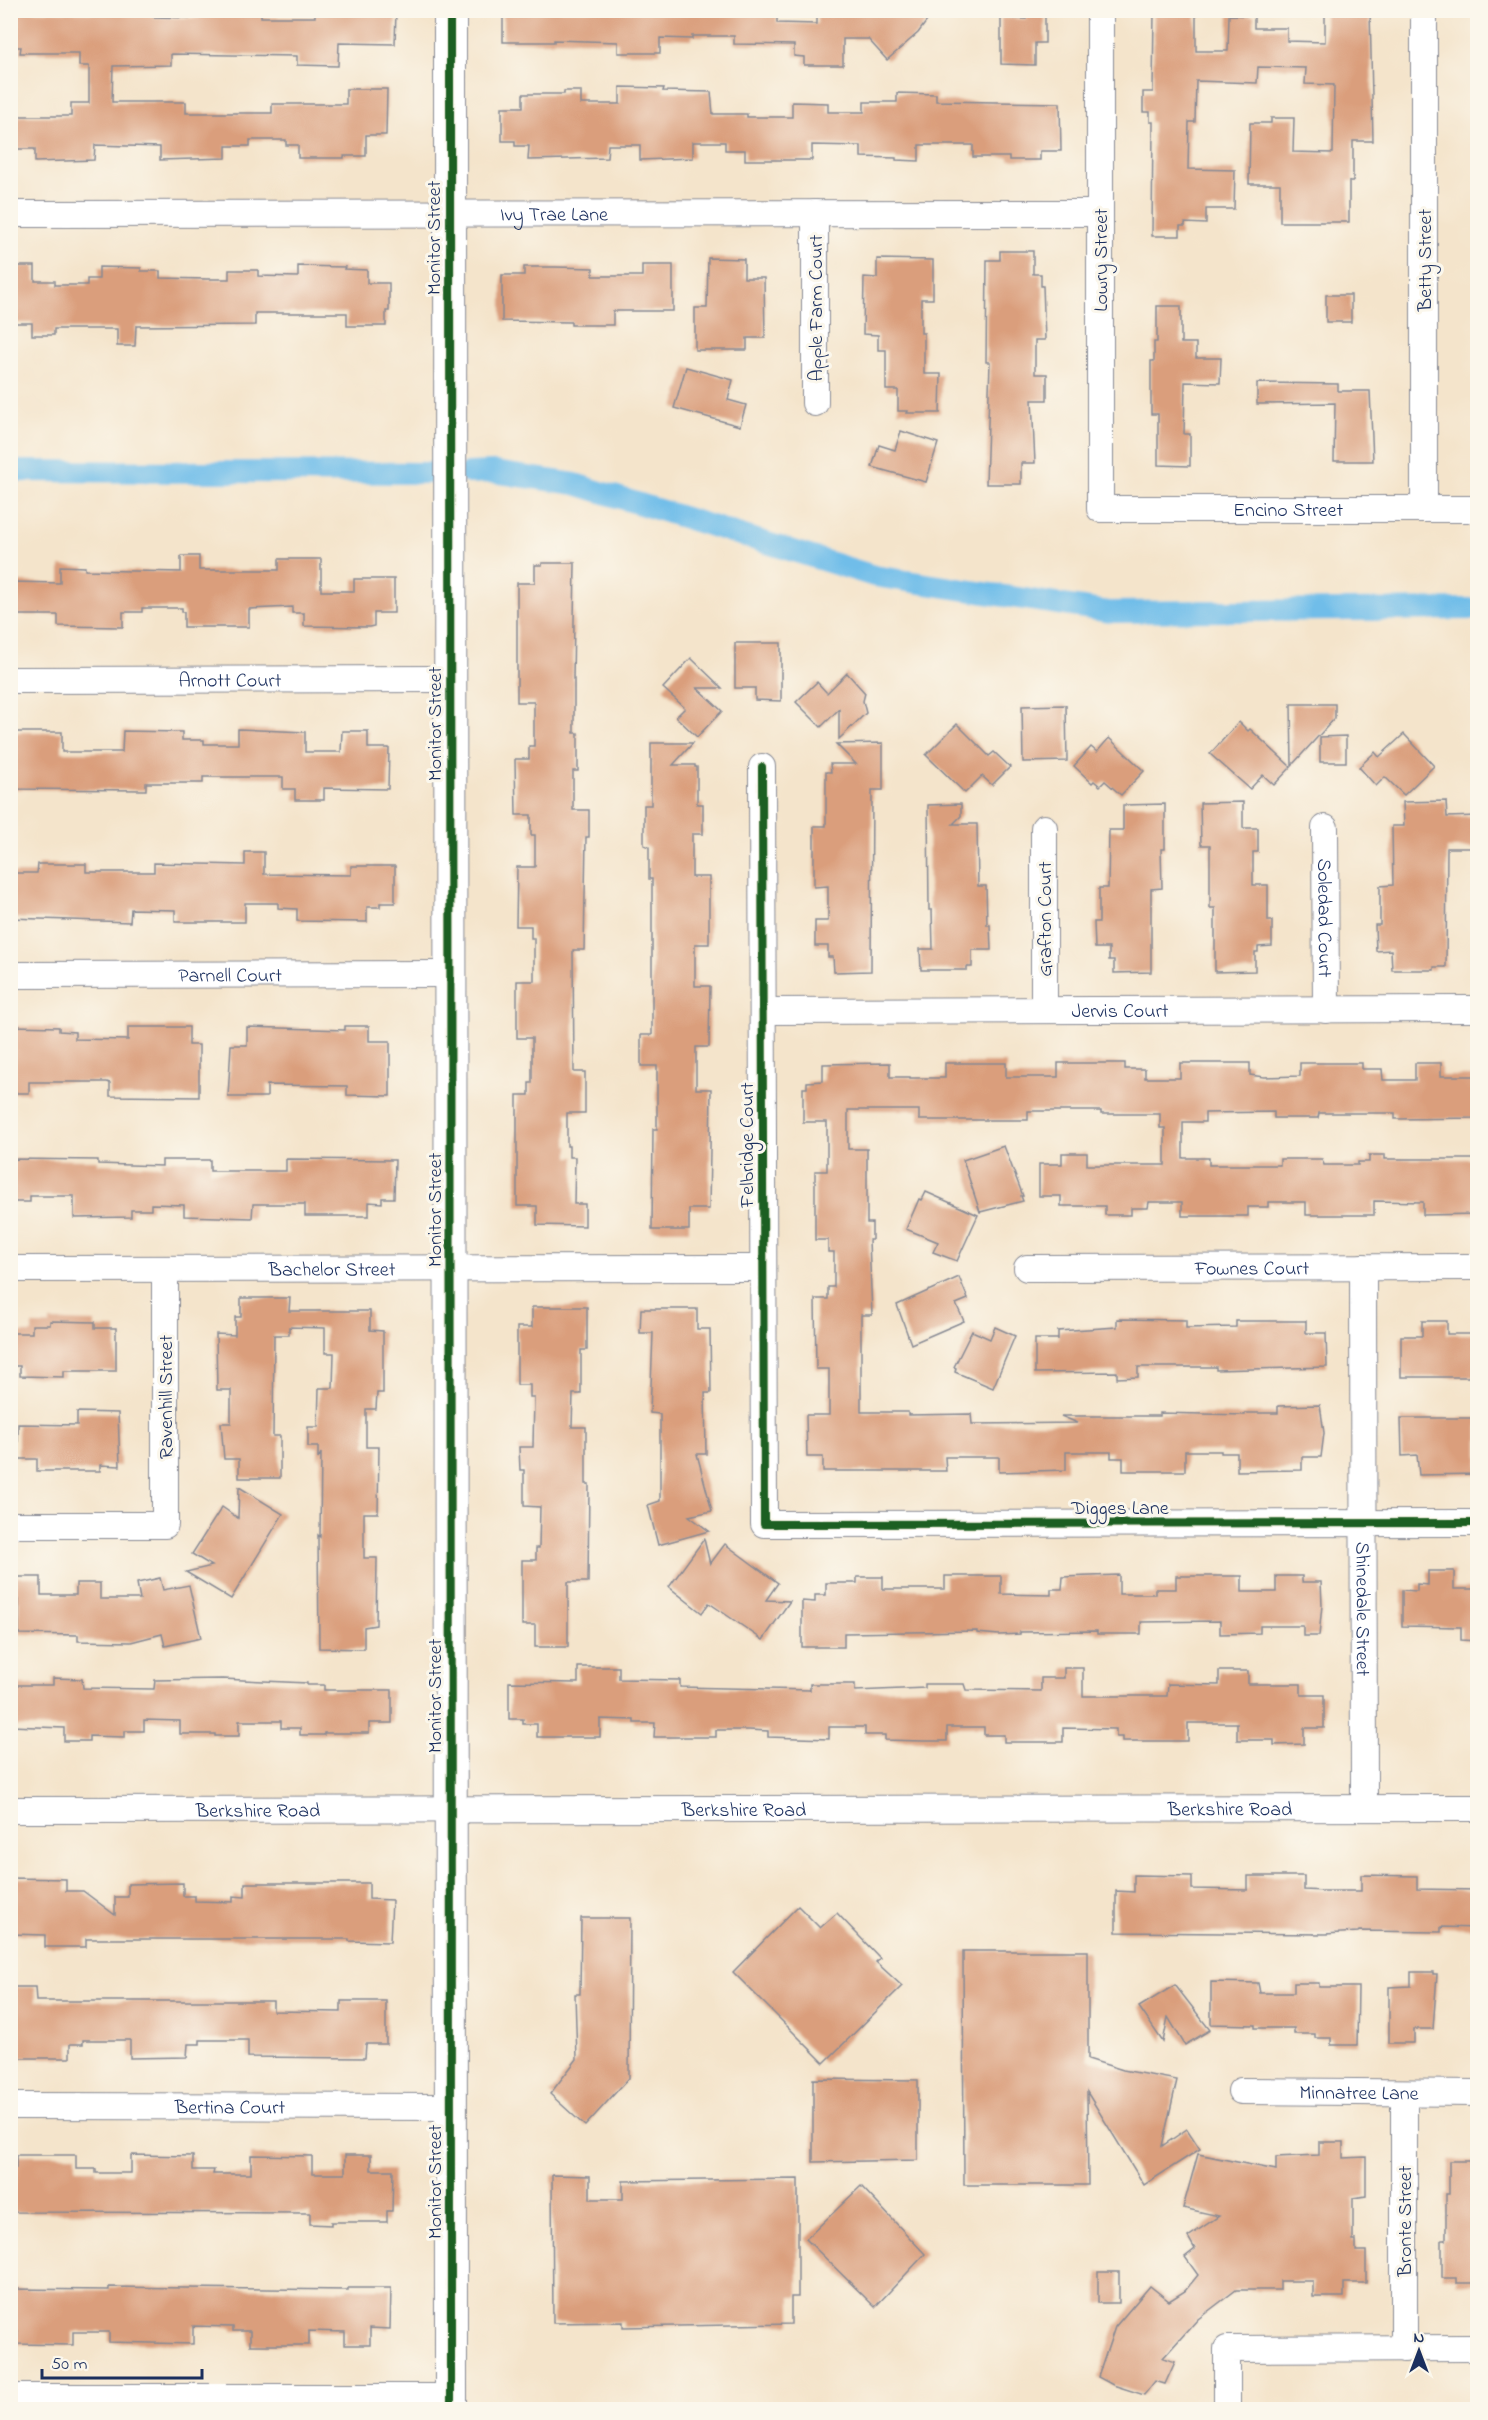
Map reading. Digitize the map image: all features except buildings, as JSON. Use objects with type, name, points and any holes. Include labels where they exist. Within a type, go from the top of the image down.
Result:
[{"type":"street","name":"Monitor Street","points":[[450,10],[451,2403]]},
{"type":"street","name":"Lowry Street","points":[[1100,10],[1100,509]]},
{"type":"street","name":"Betty Street","points":[[1424,10],[1424,509]]},
{"type":"street","name":"Apple Farm Court","points":[[815,213],[816,403]]},
{"type":"street","name":"Ivy Trae Lane","points":[[10,214],[1100,213]]},
{"type":"street","name":"Encino Street","points":[[1100,509],[1478,509]]},
{"type":"street","name":"Arnott Court","points":[[10,680],[450,679]]},
{"type":"street","name":"Felbridge Court","points":[[762,767],[764,1524]]},
{"type":"street","name":"Grafton Court","points":[[1044,828],[1044,1010]]},
{"type":"street","name":"Soledad Court","points":[[1325,828],[1326,1010]]},
{"type":"street","name":"Parnell Court","points":[[10,975],[450,974]]},
{"type":"street","name":"Jervis Court","points":[[763,1011],[1478,1010]]},
{"type":"street","name":"Shinedale Street","points":[[1364,1267],[1364,1808]]},
{"type":"street","name":"Fownes Court","points":[[1027,1268],[1478,1267]]},
{"type":"street","name":"Bachelor Street","points":[[10,1269],[763,1268]]},
{"type":"street","name":"Ravenhill Street","points":[[10,1525],[165,1525],[165,1269]]},
{"type":"street","name":"Digges Lane","points":[[764,1524],[1478,1523]]},
{"type":"street","name":"Berkshire Road","points":[[10,1810],[1478,1808]]},
{"type":"street","name":"Minnatree Lane","points":[[1241,2091],[1478,2093]]},
{"type":"street","name":"Bronte Street","points":[[1404,2093],[1404,2349]]},
{"type":"street","name":"Bertina Court","points":[[10,2106],[451,2107]]},
{"type":"street","points":[[1227,2409],[1227,2349],[1478,2348]]},
{"type":"street","points":[[10,2397],[451,2403]]},
{"type":"waterway","points":[[10,471],[431,473]]},
{"type":"waterway","points":[[469,473],[493,472],[575,484],[874,576],[1110,612],[1478,609]]},
{"type":"cycle path","points":[[450,10],[451,2410]]},
{"type":"cycle path","points":[[762,767],[764,1524],[1478,1523]]}]
